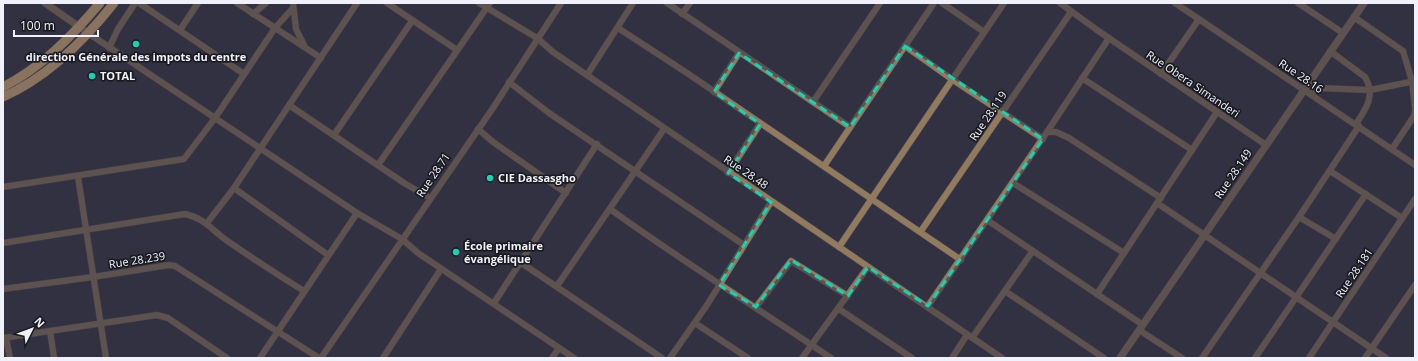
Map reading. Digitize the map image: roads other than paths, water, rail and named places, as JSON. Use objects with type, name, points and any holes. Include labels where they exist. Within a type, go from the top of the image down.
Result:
[{"type":"main road","points":[[3,87],[21,78],[40,63],[80,27],[100,3]]},
{"type":"main road","points":[[3,98],[46,72],[70,52],[114,3]]},
{"type":"street","points":[[45,3],[109,48],[357,213],[402,239],[418,253],[441,269],[494,303],[574,358]]},
{"type":"street","points":[[109,48],[118,29],[134,3]]},
{"type":"street","points":[[139,3],[244,74]]},
{"type":"street","points":[[180,30],[198,3]]},
{"type":"street","points":[[237,3],[321,58]]},
{"type":"street","points":[[253,14],[266,3]]},
{"type":"street","points":[[207,223],[234,188],[357,3]]},
{"type":"street","points":[[387,3],[457,50]]},
{"type":"street","name":"Rue 28.48","points":[[479,3],[488,5],[537,38],[553,52],[664,129],[839,248],[928,306],[1002,358]]},
{"type":"street","name":"Rue 28.71","points":[[320,358],[478,128],[561,3]]},
{"type":"street","points":[[587,75],[633,3]]},
{"type":"street","points":[[667,3],[850,127]]},
{"type":"street","points":[[682,14],[690,3]]},
{"type":"street","points":[[813,102],[880,3]]},
{"type":"street","points":[[824,166],[934,3]]},
{"type":"street","points":[[942,3],[984,32]]},
{"type":"street","points":[[839,248],[1004,3]]},
{"type":"street","points":[[928,306],[1043,139],[1109,38],[1060,3]]},
{"type":"street","name":"Rue 28.16","points":[[1176,3],[1415,165]]},
{"type":"street","points":[[1298,3],[1343,33]]},
{"type":"street","name":"Rue 28.149","points":[[1120,358],[1266,145],[1307,92],[1330,51],[1364,3]]},
{"type":"street","points":[[378,165],[488,5]]},
{"type":"street","points":[[293,6],[296,29],[305,47]]},
{"type":"street","points":[[3,187],[180,161],[189,155],[276,28],[293,6]]},
{"type":"street","name":"Rue 28.119","points":[[921,231],[1072,12]]},
{"type":"street","points":[[1354,17],[1403,51],[1413,81],[1415,110],[1392,149]]},
{"type":"street","points":[[1161,74],[1198,19]]},
{"type":"street","points":[[334,135],[412,21]]},
{"type":"street","points":[[618,28],[921,231],[961,260]]},
{"type":"street","name":"Rue Obera Simanderi","points":[[1109,38],[1266,145]]},
{"type":"street","points":[[905,46],[953,80],[1043,139]]},
{"type":"street","points":[[1202,358],[1330,172],[1368,106],[1370,90],[1365,77],[1330,51]]},
{"type":"street","points":[[714,92],[739,53]]},
{"type":"street","points":[[1082,78],[1192,150]]},
{"type":"street","points":[[1307,92],[1323,87],[1370,90],[1413,81]]},
{"type":"street","points":[[509,82],[549,113],[597,144],[744,245]]},
{"type":"street","points":[[289,105],[430,198]]},
{"type":"street","points":[[1097,294],[1217,112]]},
{"type":"street","points":[[728,173],[760,124]]},
{"type":"street","points":[[478,128],[493,142],[566,193]]},
{"type":"street","points":[[557,286],[664,129]]},
{"type":"street","points":[[1047,132],[1056,132],[1069,138],[1161,198]]},
{"type":"street","points":[[494,303],[597,144]]},
{"type":"street","points":[[1330,172],[1402,218]]},
{"type":"street","points":[[78,177],[85,231],[94,278],[106,358]]},
{"type":"street","points":[[1013,183],[1124,253]]},
{"type":"street","points":[[234,188],[328,255]]},
{"type":"street","points":[[1255,358],[1294,298],[1366,194]]},
{"type":"street","name":"Rue 28.181","points":[[1309,358],[1415,199]]},
{"type":"street","points":[[670,358],[695,323],[771,202]]},
{"type":"street","points":[[1157,203],[1294,298],[1386,358]]},
{"type":"street","points":[[610,209],[719,285],[756,307],[831,358]]},
{"type":"street","points":[[260,358],[357,213]]},
{"type":"street","points":[[3,243],[186,214],[195,216],[207,223],[224,239],[304,291]]},
{"type":"street","points":[[1299,217],[1336,238]]},
{"type":"street","points":[[988,220],[1032,252],[1097,294],[1182,358]]},
{"type":"street","points":[[952,358],[1005,291],[1032,252]]},
{"type":"street","points":[[756,307],[791,261],[848,296]]},
{"type":"street","points":[[520,262],[662,358]]},
{"type":"street","name":"Rue 28.239","points":[[3,289],[94,278],[169,265],[175,266],[320,358]]},
{"type":"street","points":[[802,358],[839,310],[868,267]]},
{"type":"street","points":[[383,358],[441,269]]},
{"type":"street","points":[[1365,358],[1415,285]]},
{"type":"street","points":[[1005,291],[1104,358]]},
{"type":"street","points":[[839,310],[912,358]]},
{"type":"street","points":[[10,358],[5,338],[157,315],[168,318],[228,358]]},
{"type":"street","points":[[695,323],[748,358]]},
{"type":"street","points":[[50,330],[54,358]]},
{"type":"street","points":[[552,358],[559,348]]},
{"type":"place","name":"direction Générale des impots du centre","points":[[136,44]]},
{"type":"place","name":"TOTAL","points":[[92,76]]},
{"type":"place","name":"CIE Dassasgho","points":[[490,178]]},
{"type":"place","name":"École primaire évangélique","points":[[456,252]]}]
